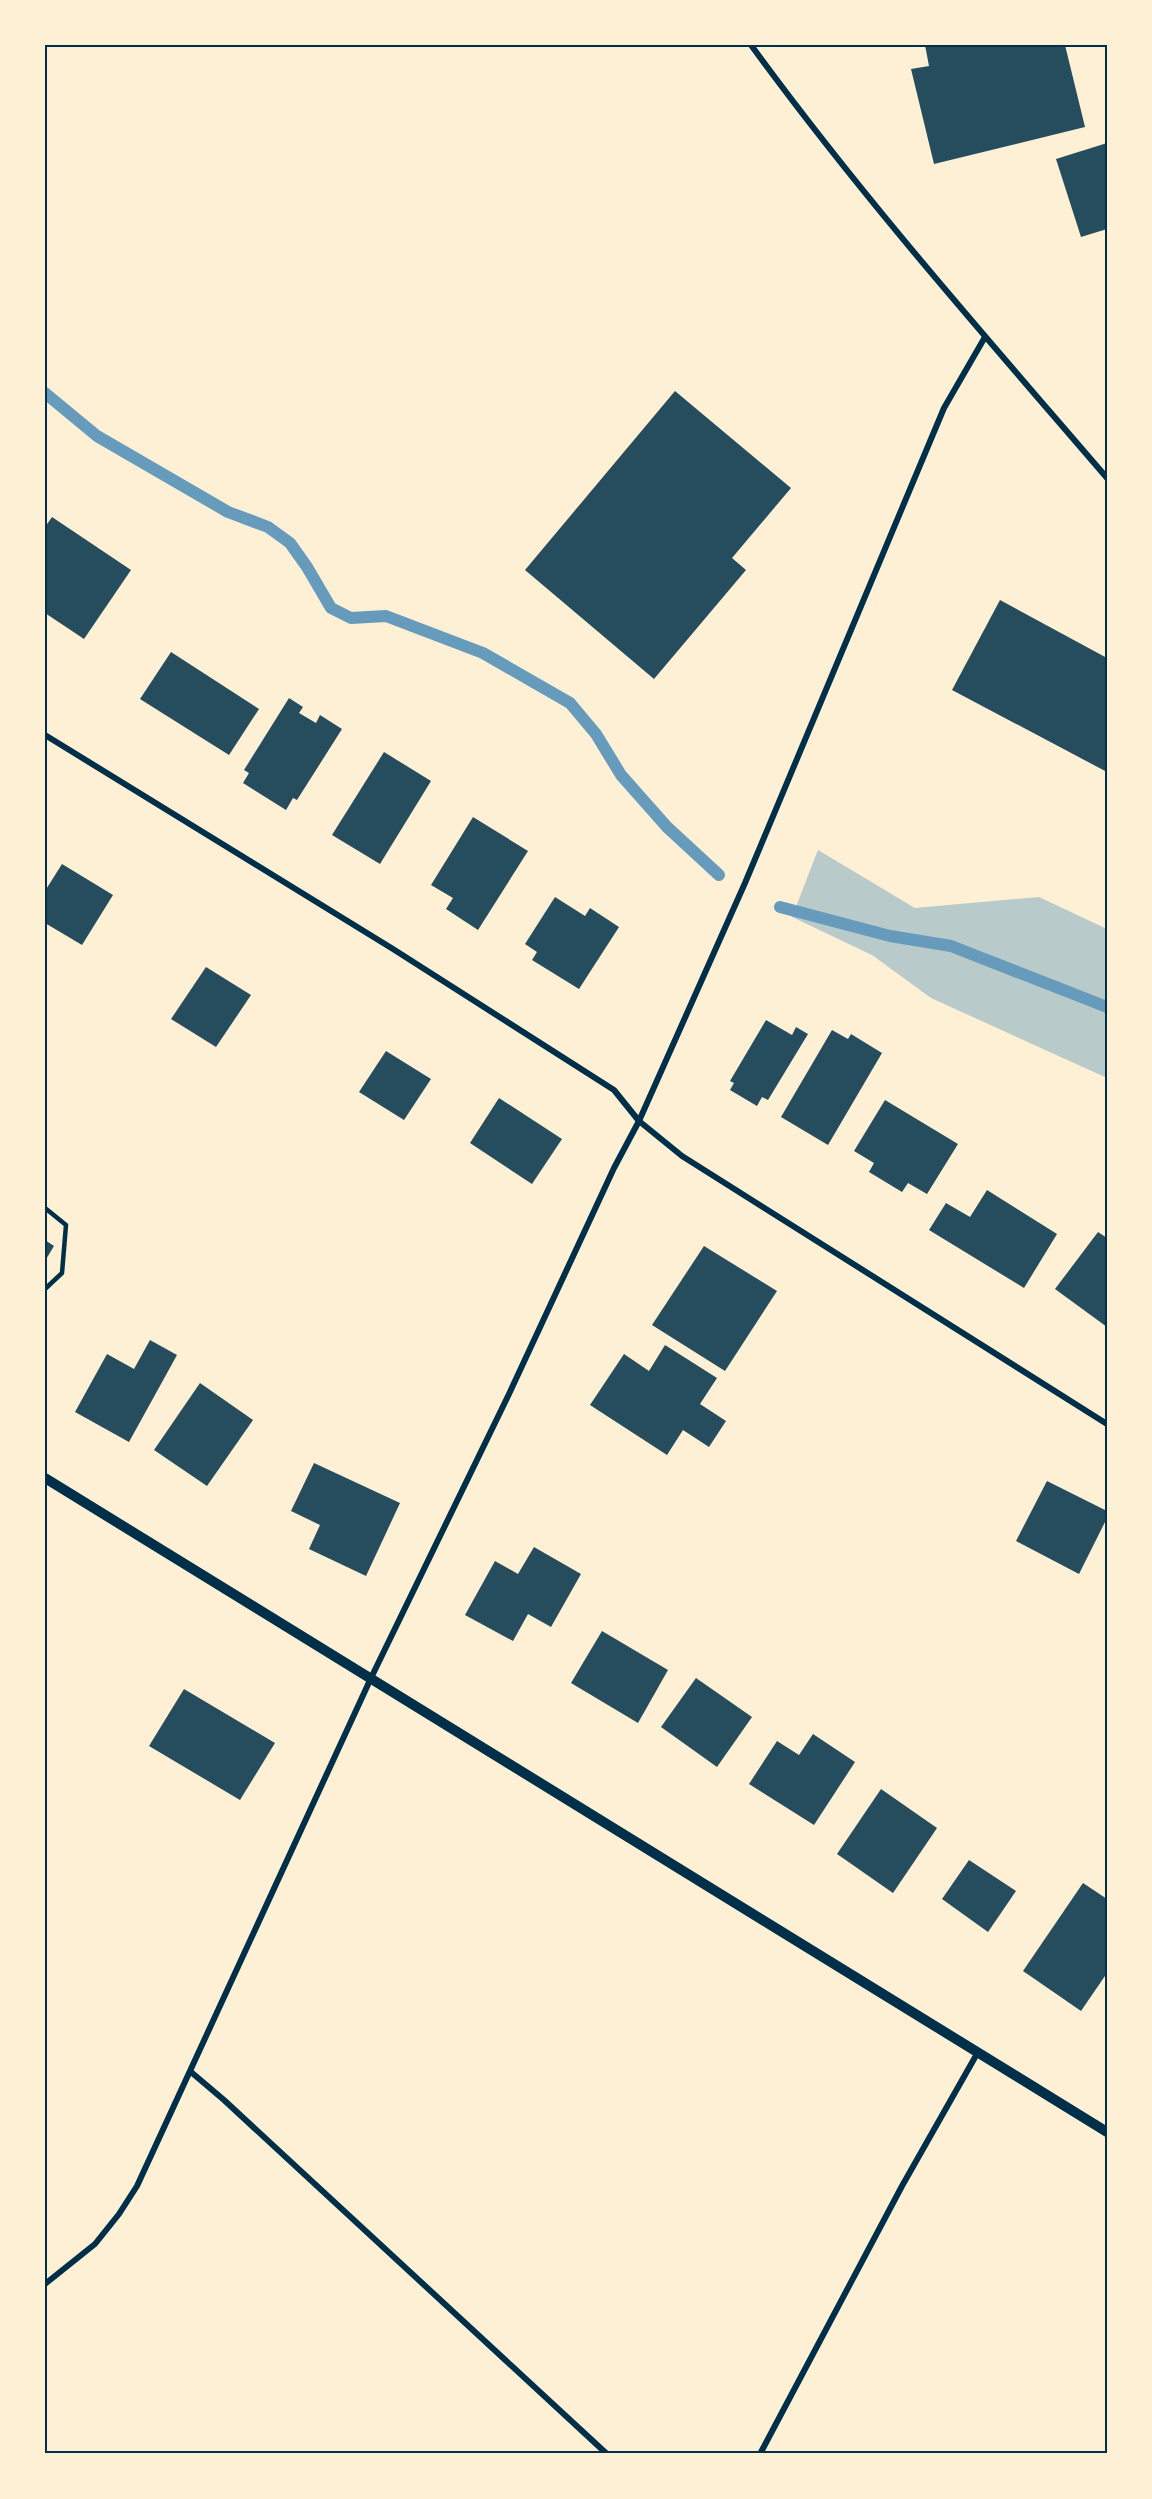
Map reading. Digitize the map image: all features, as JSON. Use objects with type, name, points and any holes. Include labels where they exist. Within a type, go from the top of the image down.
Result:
[{"type":"street","points":[[751,45],[796,107],[886,220],[1107,478]]},
{"type":"street","points":[[45,2284],[95,2244],[119,2214],[137,2186],[371,1678],[504,1404],[614,1168],[639,1121],[746,883],[944,408],[985,337]]},
{"type":"street","points":[[45,735],[614,1090],[639,1121],[682,1156],[1107,1424]]},
{"type":"street","points":[[45,1478],[1107,2132]]},
{"type":"street","points":[[760,2454],[902,2186],[978,2052]]},
{"type":"street","points":[[191,2072],[607,2454]]},
{"type":"lane","points":[[45,1208],[66,1225],[62,1273],[45,1289]]},
{"type":"shaded area","points":[[818,850],[915,908],[1039,897],[1107,929],[1107,1078],[931,998],[872,955],[792,917]]},
{"type":"building","points":[[925,45],[1065,45],[1085,127],[934,164],[911,69],[929,66]]},
{"type":"building","points":[[1107,143],[1107,229],[1081,237],[1056,159]]},
{"type":"building","points":[[675,391],[791,488],[732,558],[746,570],[654,679],[525,570]]},
{"type":"building","points":[[52,517],[131,570],[84,639],[45,613],[45,527]]},
{"type":"building","points":[[1000,600],[1107,658],[1107,772],[952,690]]},
{"type":"building","points":[[171,652],[259,709],[229,755],[140,699]]},
{"type":"building","points":[[289,698],[303,707],[299,713],[316,723],[320,715],[342,729],[297,800],[293,798],[286,810],[243,783],[249,773],[244,770]]},
{"type":"building","points":[[384,752],[431,781],[380,864],[332,835]]},
{"type":"building","points":[[473,817],[528,851],[478,930],[446,909],[453,898],[431,885]]},
{"type":"building","points":[[62,864],[113,895],[82,945],[45,923],[45,891]]},
{"type":"building","points":[[555,897],[585,916],[590,908],[619,927],[579,989],[532,960],[537,952],[525,944]]},
{"type":"building","points":[[206,967],[251,995],[216,1047],[171,1019]]},
{"type":"building","points":[[766,1020],[792,1035],[796,1027],[808,1034],[768,1100],[762,1097],[757,1106],[730,1090],[734,1083],[730,1081]]},
{"type":"building","points":[[832,1030],[848,1039],[851,1034],[882,1053],[828,1145],[781,1117]]},
{"type":"building","points":[[386,1051],[431,1079],[404,1120],[359,1092]]},
{"type":"building","points":[[499,1098],[562,1139],[532,1184],[470,1143]]},
{"type":"building","points":[[885,1100],[958,1144],[927,1194],[908,1183],[902,1192],[869,1172],[874,1163],[854,1151]]},
{"type":"building","points":[[987,1190],[1057,1234],[1024,1288],[929,1230],[946,1203],[970,1217]]},
{"type":"building","points":[[1098,1232],[1107,1238],[1107,1327],[1055,1289]]},
{"type":"building","points":[[45,1240],[54,1246],[45,1261]]},
{"type":"building","points":[[704,1246],[777,1291],[725,1371],[652,1325]]},
{"type":"building","points":[[150,1340],[177,1355],[129,1442],[75,1412],[107,1354],[134,1369]]},
{"type":"building","points":[[665,1345],[717,1378],[700,1404],[726,1421],[709,1447],[683,1430],[667,1455],[590,1405],[624,1354],[649,1371]]},
{"type":"building","points":[[200,1383],[253,1420],[207,1486],[154,1450]]},
{"type":"building","points":[[314,1463],[400,1503],[366,1576],[309,1549],[320,1525],[291,1511]]},
{"type":"building","points":[[1047,1481],[1107,1511],[1107,1518],[1079,1574],[1016,1541]]},
{"type":"building","points":[[534,1547],[581,1574],[551,1627],[528,1614],[513,1641],[465,1615],[495,1561],[518,1574]]},
{"type":"building","points":[[602,1631],[668,1670],[638,1723],[571,1683]]},
{"type":"building","points":[[696,1678],[752,1717],[717,1767],[661,1727]]},
{"type":"building","points":[[184,1689],[275,1743],[240,1800],[149,1746]]},
{"type":"building","points":[[813,1734],[855,1762],[814,1825],[749,1784],[777,1741],[799,1755]]},
{"type":"building","points":[[881,1789],[937,1828],[893,1893],[837,1854]]},
{"type":"building","points":[[969,1860],[1016,1891],[988,1932],[942,1899]]},
{"type":"building","points":[[1083,1883],[1107,1899],[1107,1973],[1081,2011],[1023,1971]]},
{"type":"waterway","points":[[45,393],[97,436],[228,512],[268,527],[290,543],[331,608],[351,618],[386,616],[483,653],[570,703],[596,734],[621,775],[667,827],[719,875]]},
{"type":"waterway","points":[[780,907],[890,936],[951,946],[1107,1007]]}]
